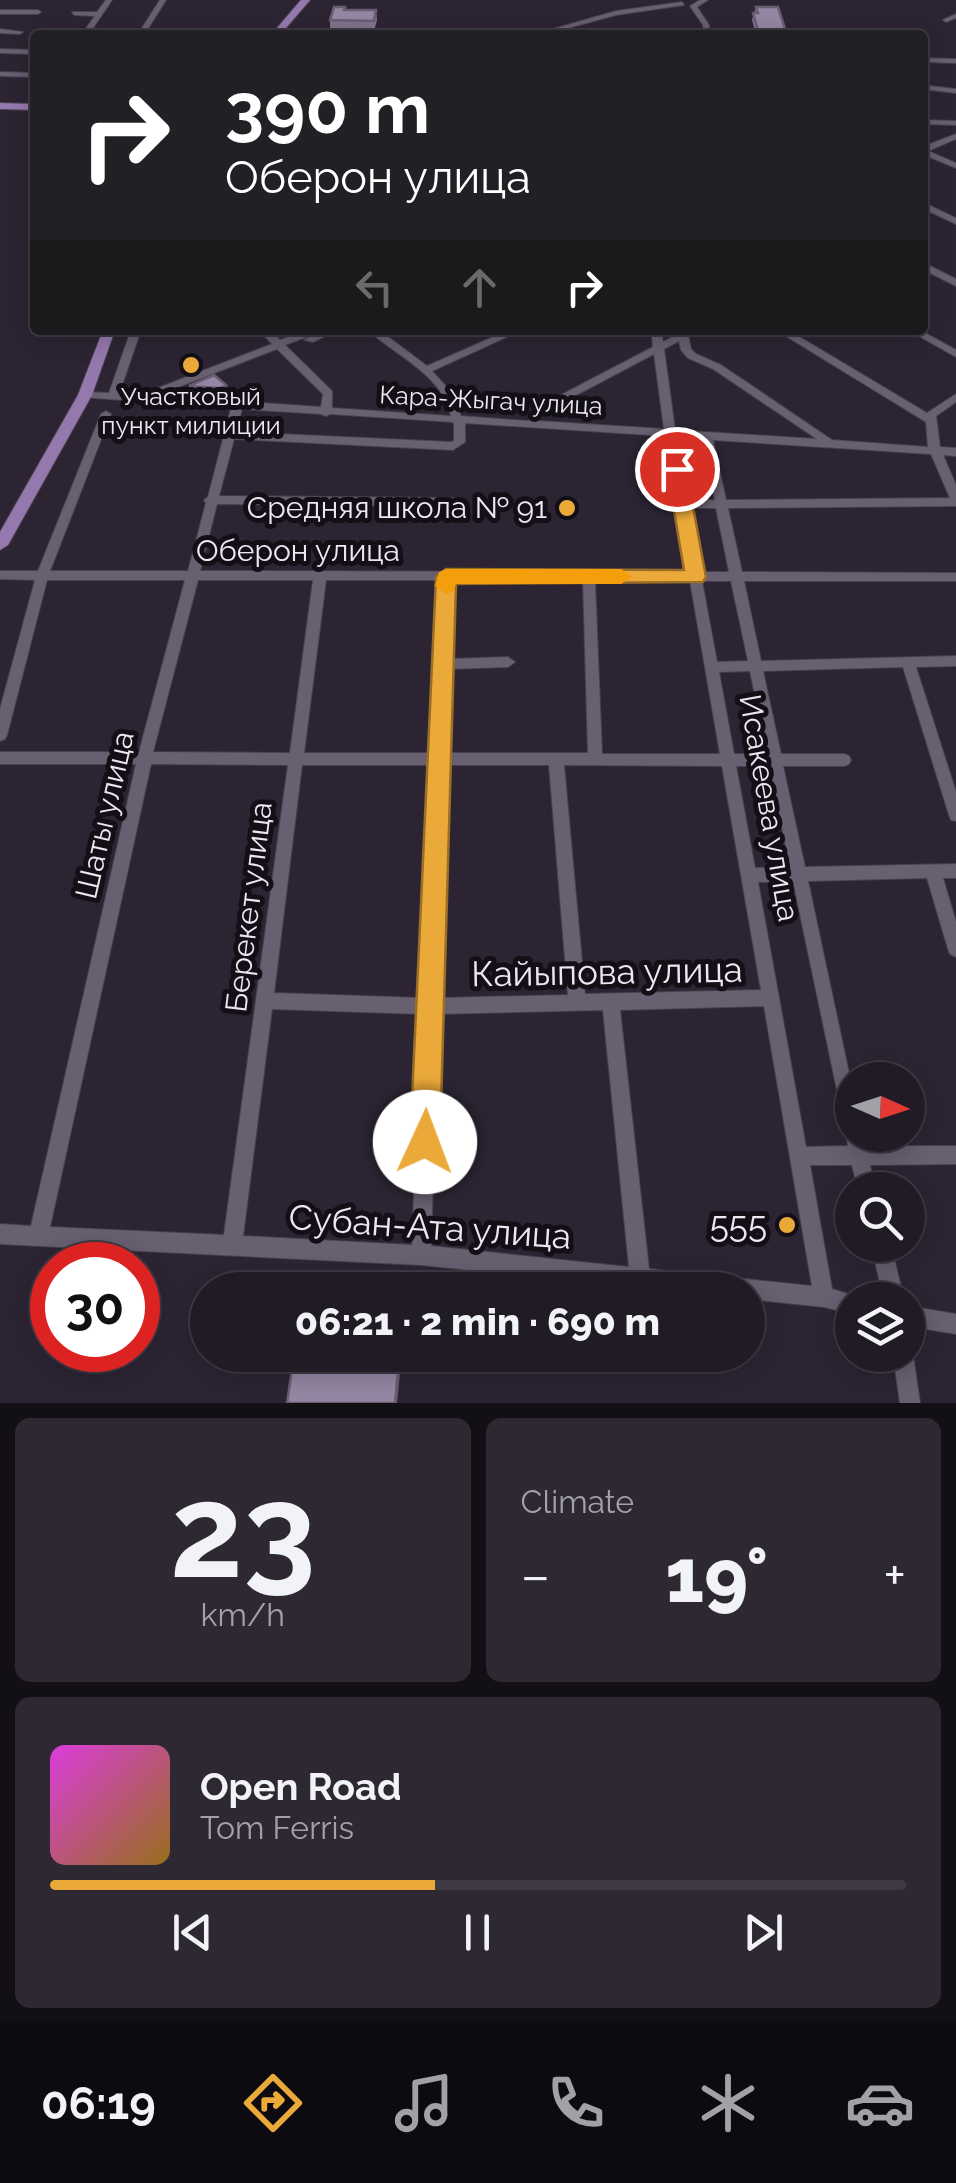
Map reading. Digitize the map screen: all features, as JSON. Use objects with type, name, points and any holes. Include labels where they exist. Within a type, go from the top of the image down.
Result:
[{"type":"main road","points":[[280,30],[306,0]]},
{"type":"main road","points":[[0,106],[30,107]]},
{"type":"main road","points":[[0,545],[85,395],[108,335]]},
{"type":"street","points":[[0,22],[4,12],[20,0]]},
{"type":"street","points":[[88,30],[108,0]]},
{"type":"street","points":[[144,30],[162,0]]},
{"type":"street","points":[[614,0],[616,14]]},
{"type":"street","points":[[706,0],[694,6],[706,30]]},
{"type":"street","points":[[554,30],[616,14],[682,4]]},
{"type":"street","points":[[4,12],[38,12]]},
{"type":"street","points":[[74,14],[99,14]]},
{"type":"street","points":[[946,20],[956,16]]},
{"type":"street","points":[[0,31],[20,32]]},
{"type":"street","points":[[0,52],[30,52]]},
{"type":"street","points":[[928,60],[956,61]]},
{"type":"street","points":[[0,74],[30,75]]},
{"type":"street","points":[[928,88],[956,91]]},
{"type":"street","points":[[928,122],[956,123]]},
{"type":"street","points":[[928,148],[956,136]]},
{"type":"street","points":[[928,153],[956,166]]},
{"type":"street","points":[[928,207],[956,221]]},
{"type":"street","points":[[928,269],[956,283]]},
{"type":"street","points":[[108,335],[135,335],[112,396]]},
{"type":"street","points":[[270,335],[328,393],[326,413]]},
{"type":"street","points":[[168,398],[306,335]]},
{"type":"street","points":[[139,398],[319,335]]},
{"type":"street","points":[[229,436],[453,446],[460,442],[457,408],[448,394],[379,335]]},
{"type":"street","points":[[424,370],[505,335]]},
{"type":"street","name":"Исакеева улица","points":[[657,335],[670,434],[824,1297]]},
{"type":"street","points":[[530,426],[542,409],[679,335]]},
{"type":"street","points":[[682,335],[692,356],[727,373],[830,444]]},
{"type":"street","points":[[683,504],[956,500],[936,450],[929,418],[789,335]]},
{"type":"street","points":[[923,335],[956,354]]},
{"type":"street","name":"Кара-Жыгач улица","points":[[85,395],[168,398],[237,408],[956,452]]},
{"type":"street","points":[[929,418],[956,397]]},
{"type":"street","name":"Шаты улица","points":[[38,1237],[146,758],[190,576],[237,408]]},
{"type":"street","points":[[0,734],[42,575],[106,414]]},
{"type":"street","name":"Исакеева улица","points":[[707,436],[838,1062]]},
{"type":"street","points":[[210,500],[455,502]]},
{"type":"street","name":"Оберон улица","points":[[0,574],[956,577]]},
{"type":"street","name":"Берекет улица","points":[[232,1245],[320,576]]},
{"type":"street","points":[[421,1255],[446,577]]},
{"type":"street","points":[[589,577],[595,759]]},
{"type":"street","points":[[713,667],[956,661]]},
{"type":"street","points":[[443,664],[508,662]]},
{"type":"street","points":[[908,662],[956,815]]},
{"type":"street","points":[[0,758],[844,760]]},
{"type":"street","points":[[556,759],[577,1002]]},
{"type":"street","points":[[750,875],[956,871]]},
{"type":"street","points":[[933,872],[956,949]]},
{"type":"street","name":"Кайыпова улица","points":[[264,1001],[430,1006],[772,998]]},
{"type":"street","points":[[612,1002],[639,1272]]},
{"type":"street","points":[[857,1152],[862,1172]]},
{"type":"street","points":[[798,1156],[956,1155]]},
{"type":"street","name":"Субан-Ата улица","points":[[0,1234],[421,1255],[590,1272]]},
{"type":"street","name":"Субан-Ата улица","points":[[765,1291],[835,1300]]},
{"type":"street","points":[[925,1319],[956,1324]]},
{"type":"street","points":[[905,1372],[910,1403]]},
{"type":"building","points":[[334,7],[376,10],[374,21],[330,20]]},
{"type":"building","points":[[756,7],[778,7],[785,30],[758,30],[753,13],[758,13]]},
{"type":"building","points":[[214,375],[226,385],[189,386]]},
{"type":"building","points":[[292,1372],[398,1372],[395,1403],[287,1403]]},
{"type":"slow traffic","points":[[446,586],[446,577],[621,577]]},
{"type":"place","name":"Участковый пункт милиции","points":[[191,365]]},
{"type":"place","name":"Средняя школа № 91","points":[[567,508]]},
{"type":"place","name":"555","points":[[787,1225]]},
{"type":"route","points":[[425,1142],[446,577],[695,577],[677,469]]}]
